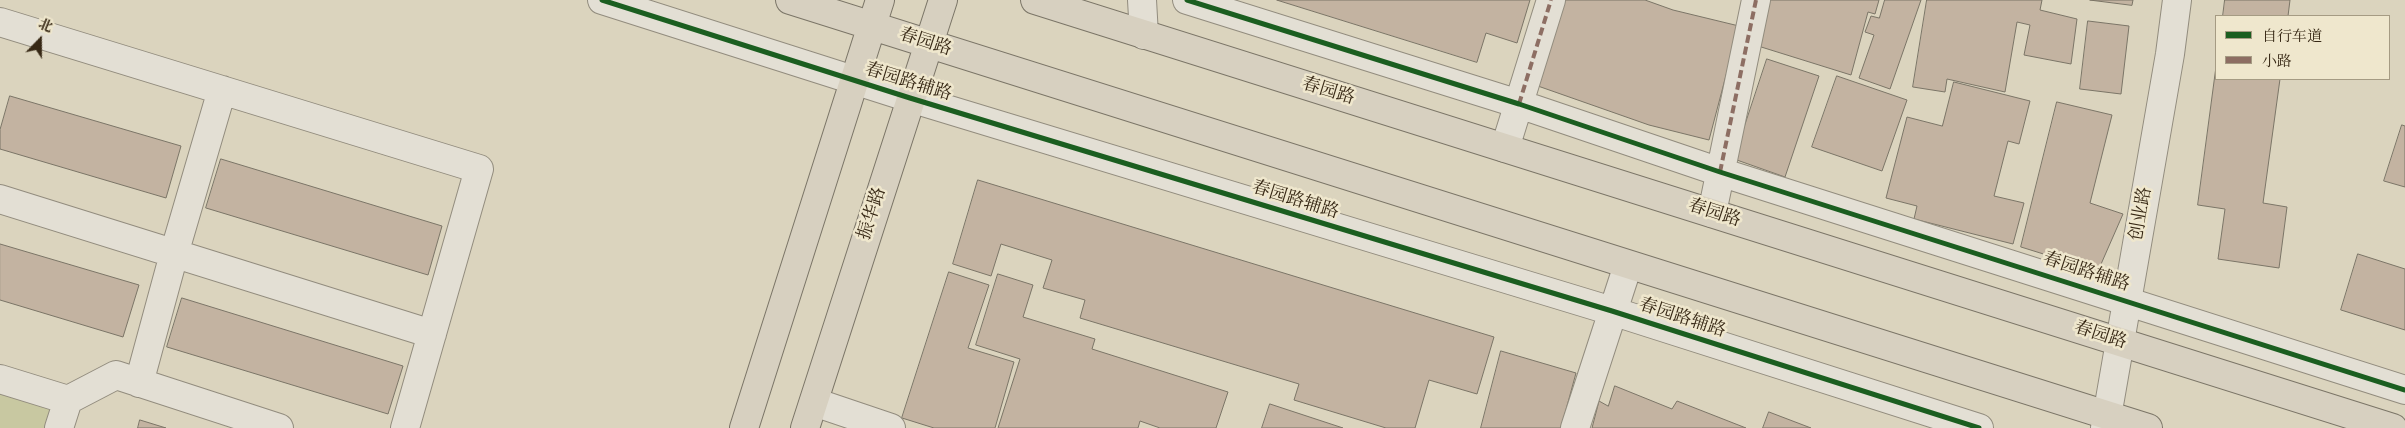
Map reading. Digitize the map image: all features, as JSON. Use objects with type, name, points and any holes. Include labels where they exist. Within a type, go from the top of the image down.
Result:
[{"type":"main road","name":"春园路","points":[[790,0],[1628,265],[2106,422],[2148,428]]},
{"type":"main road","points":[[744,424],[880,0]]},
{"type":"main road","name":"振华路","points":[[805,428],[927,44],[943,0]]},
{"type":"main road","name":"春园路","points":[[1035,0],[2393,428]]},
{"type":"street","name":"春园路辅路","points":[[602,0],[854,81],[1612,311],[1980,428]]},
{"type":"street","points":[[1142,0],[1144,34]]},
{"type":"street","name":"春园路辅路","points":[[1187,0],[1519,104],[1720,172],[2405,390]]},
{"type":"street","points":[[1505,148],[1551,0]]},
{"type":"street","points":[[1712,213],[1756,0]]},
{"type":"street","name":"创业路","points":[[2106,422],[2170,54],[2177,0]]},
{"type":"street","points":[[0,22],[479,169],[405,428]]},
{"type":"street","points":[[139,383],[222,90]]},
{"type":"street","points":[[0,200],[432,334]]},
{"type":"street","points":[[1574,428],[1628,265]]},
{"type":"street","points":[[59,428],[68,400],[116,375],[279,428]]},
{"type":"street","points":[[0,379],[68,400]]},
{"type":"street","points":[[814,402],[891,428]]},
{"type":"green space","points":[[0,375],[74,397],[64,428],[0,428]]},
{"type":"building","points":[[1277,0],[1530,0],[1517,43],[1486,33],[1477,62]]},
{"type":"building","points":[[1562,0],[1645,0],[1673,10],[1739,26],[1709,140],[1649,125],[1535,85]]},
{"type":"building","points":[[1769,0],[1879,0],[1875,14],[1868,12],[1851,75],[1758,46]]},
{"type":"building","points":[[1885,0],[1921,0],[1890,89],[1859,78],[1874,35],[1865,32],[1871,16],[1879,18]]},
{"type":"building","points":[[1927,0],[2042,0],[2040,10],[2077,19],[2071,64],[2024,55],[2030,25],[2017,22],[2005,92],[1947,79],[1945,92],[1913,87]]},
{"type":"building","points":[[2090,0],[2133,0],[2132,5]]},
{"type":"building","points":[[2225,0],[2290,0],[2288,15],[2223,15]]},
{"type":"building","points":[[2088,21],[2129,26],[2121,94],[2080,89]]},
{"type":"building","points":[[1767,59],[1819,76],[1785,177],[1734,159]]},
{"type":"building","points":[[2215,75],[2215,80],[2280,80],[2263,203],[2287,207],[2279,268],[2218,259],[2225,209],[2198,205]]},
{"type":"building","points":[[1837,76],[1907,100],[1882,171],[1812,147]]},
{"type":"building","points":[[1954,82],[2030,101],[2019,144],[2008,141],[1994,196],[2024,203],[2013,244],[1914,219],[1917,206],[1886,198],[1907,117],[1942,126]]},
{"type":"building","points":[[10,96],[181,146],[166,198],[0,149],[0,130]]},
{"type":"building","points":[[2057,102],[2112,115],[2090,203],[2123,214],[2098,271],[2021,247]]},
{"type":"building","points":[[2402,125],[2405,126],[2405,187],[2384,181]]},
{"type":"building","points":[[221,159],[442,226],[428,275],[206,208]]},
{"type":"building","points":[[978,180],[1494,337],[1477,394],[1429,380],[1415,428],[1386,428],[1294,400],[1299,384],[1080,318],[1085,300],[1043,288],[1052,260],[1001,244],[991,276],[953,264]]},
{"type":"building","points":[[0,244],[139,285],[123,337],[0,300]]},
{"type":"building","points":[[2358,254],[2405,269],[2405,330],[2341,310]]},
{"type":"building","points":[[949,272],[989,285],[968,348],[1014,362],[995,428],[934,428],[902,418]]},
{"type":"building","points":[[998,274],[1033,285],[1023,317],[1095,339],[1092,349],[1228,392],[1216,428],[1160,428],[1140,421],[1138,428],[998,428],[1020,359],[976,345]]},
{"type":"building","points":[[182,298],[403,366],[388,414],[167,347]]},
{"type":"building","points":[[1501,351],[1576,373],[1561,428],[1481,428]]},
{"type":"building","points":[[1615,386],[1672,409],[1677,401],[1746,428],[1592,428],[1599,401],[1608,406]]},
{"type":"building","points":[[1270,404],[1343,428],[1262,428]]},
{"type":"building","points":[[1769,412],[1811,428],[1763,428]]},
{"type":"building","points":[[140,420],[166,428],[138,428]]},
{"type":"marked path","points":[[1519,104],[1551,0]]},
{"type":"marked path","points":[[1720,172],[1756,0]]},
{"type":"cycle path","points":[[602,0],[910,98],[1612,311],[1979,428]]},
{"type":"cycle path","points":[[1187,0],[1519,104],[1720,172],[2405,390]]}]
